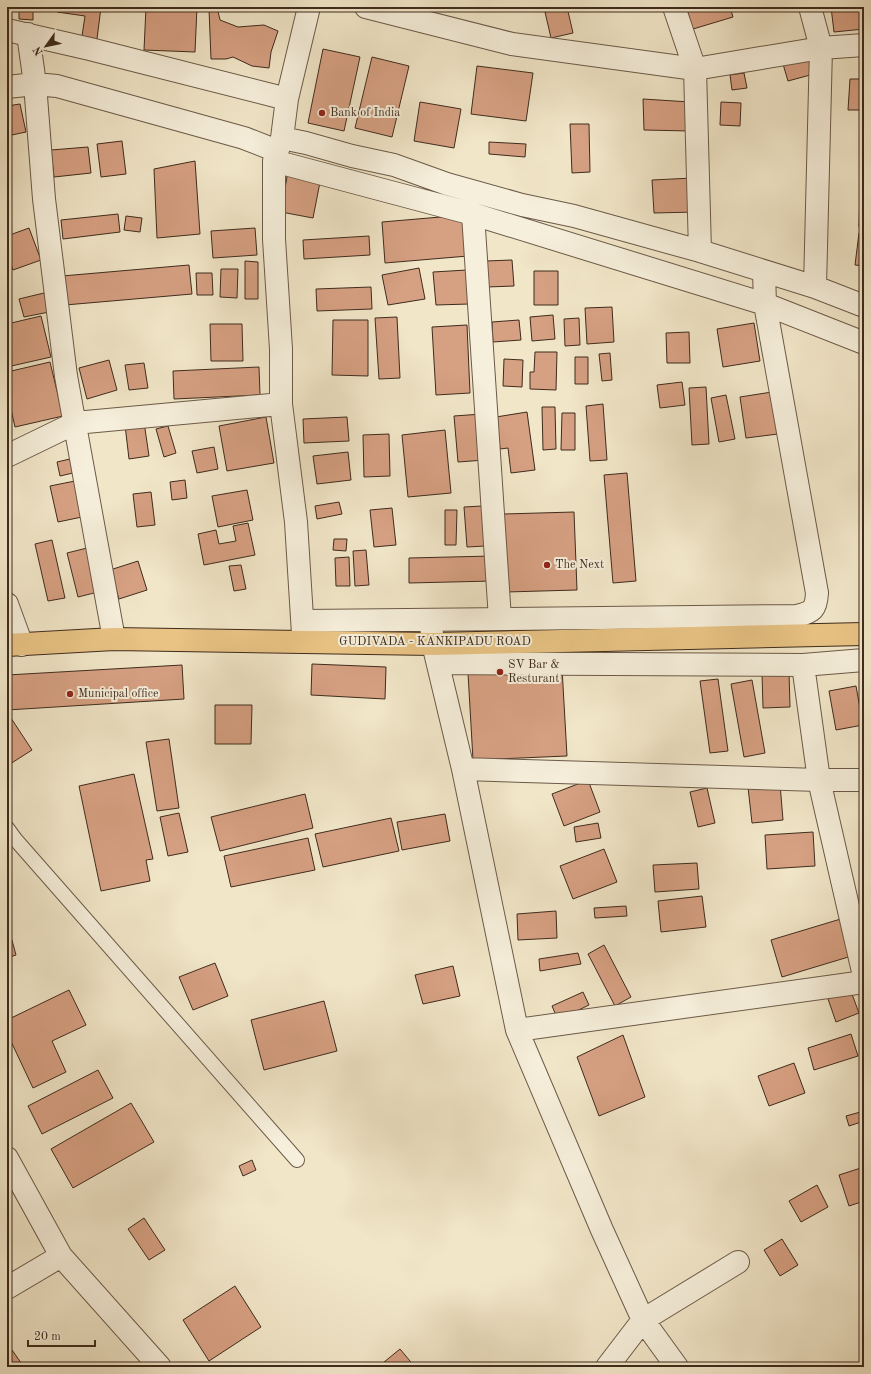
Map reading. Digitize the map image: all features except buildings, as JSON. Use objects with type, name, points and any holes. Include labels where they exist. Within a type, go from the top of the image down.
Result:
[{"type":"main road","name":"GUDIVADA - KANKIPADU ROAD","points":[[15,645],[303,631],[436,654],[864,634]]},
{"type":"street","points":[[309,7],[287,99],[277,150],[274,239],[280,349],[281,404],[296,522],[303,631],[430,620],[797,616],[810,612],[816,604],[817,593],[765,304],[764,272]]},
{"type":"street","points":[[366,7],[512,44],[695,69],[821,48],[864,45]]},
{"type":"street","points":[[674,7],[695,69],[700,251]]},
{"type":"street","points":[[810,7],[821,48],[815,287]]},
{"type":"street","points":[[7,30],[98,50],[287,99]]},
{"type":"street","points":[[28,34],[35,84],[44,199],[66,376],[114,639]]},
{"type":"street","points":[[7,87],[35,84],[57,86],[244,138],[473,214],[765,304],[864,343]]},
{"type":"street","points":[[277,150],[306,143],[352,156],[394,165],[462,189],[522,205],[574,216],[700,251],[815,287],[864,306]]},
{"type":"street","points":[[473,214],[500,619]]},
{"type":"street","points":[[7,456],[75,423],[281,404]]},
{"type":"street","points":[[7,604],[15,645]]},
{"type":"street","points":[[430,620],[436,654],[463,769],[517,1030],[602,1230],[643,1320],[677,1367]]},
{"type":"street","points":[[436,654],[803,665],[864,660]]},
{"type":"street","points":[[803,665],[819,780],[864,976]]},
{"type":"street","points":[[463,769],[819,780],[864,780]]},
{"type":"street","points":[[517,1030],[864,982]]},
{"type":"street","points":[[7,1158],[61,1256],[160,1367]]},
{"type":"street","points":[[7,1288],[61,1256]]},
{"type":"street","points":[[607,1367],[643,1320],[738,1262]]},
{"type":"lane","points":[[7,828],[20,845],[297,1160]]},
{"type":"place","name":"Bank of India","points":[[322,113]]},
{"type":"place","name":"The Next","points":[[547,565]]},
{"type":"place","name":"SV Bar & Resturant","points":[[500,672]]},
{"type":"place","name":"Municipal office","points":[[70,694]]}]
